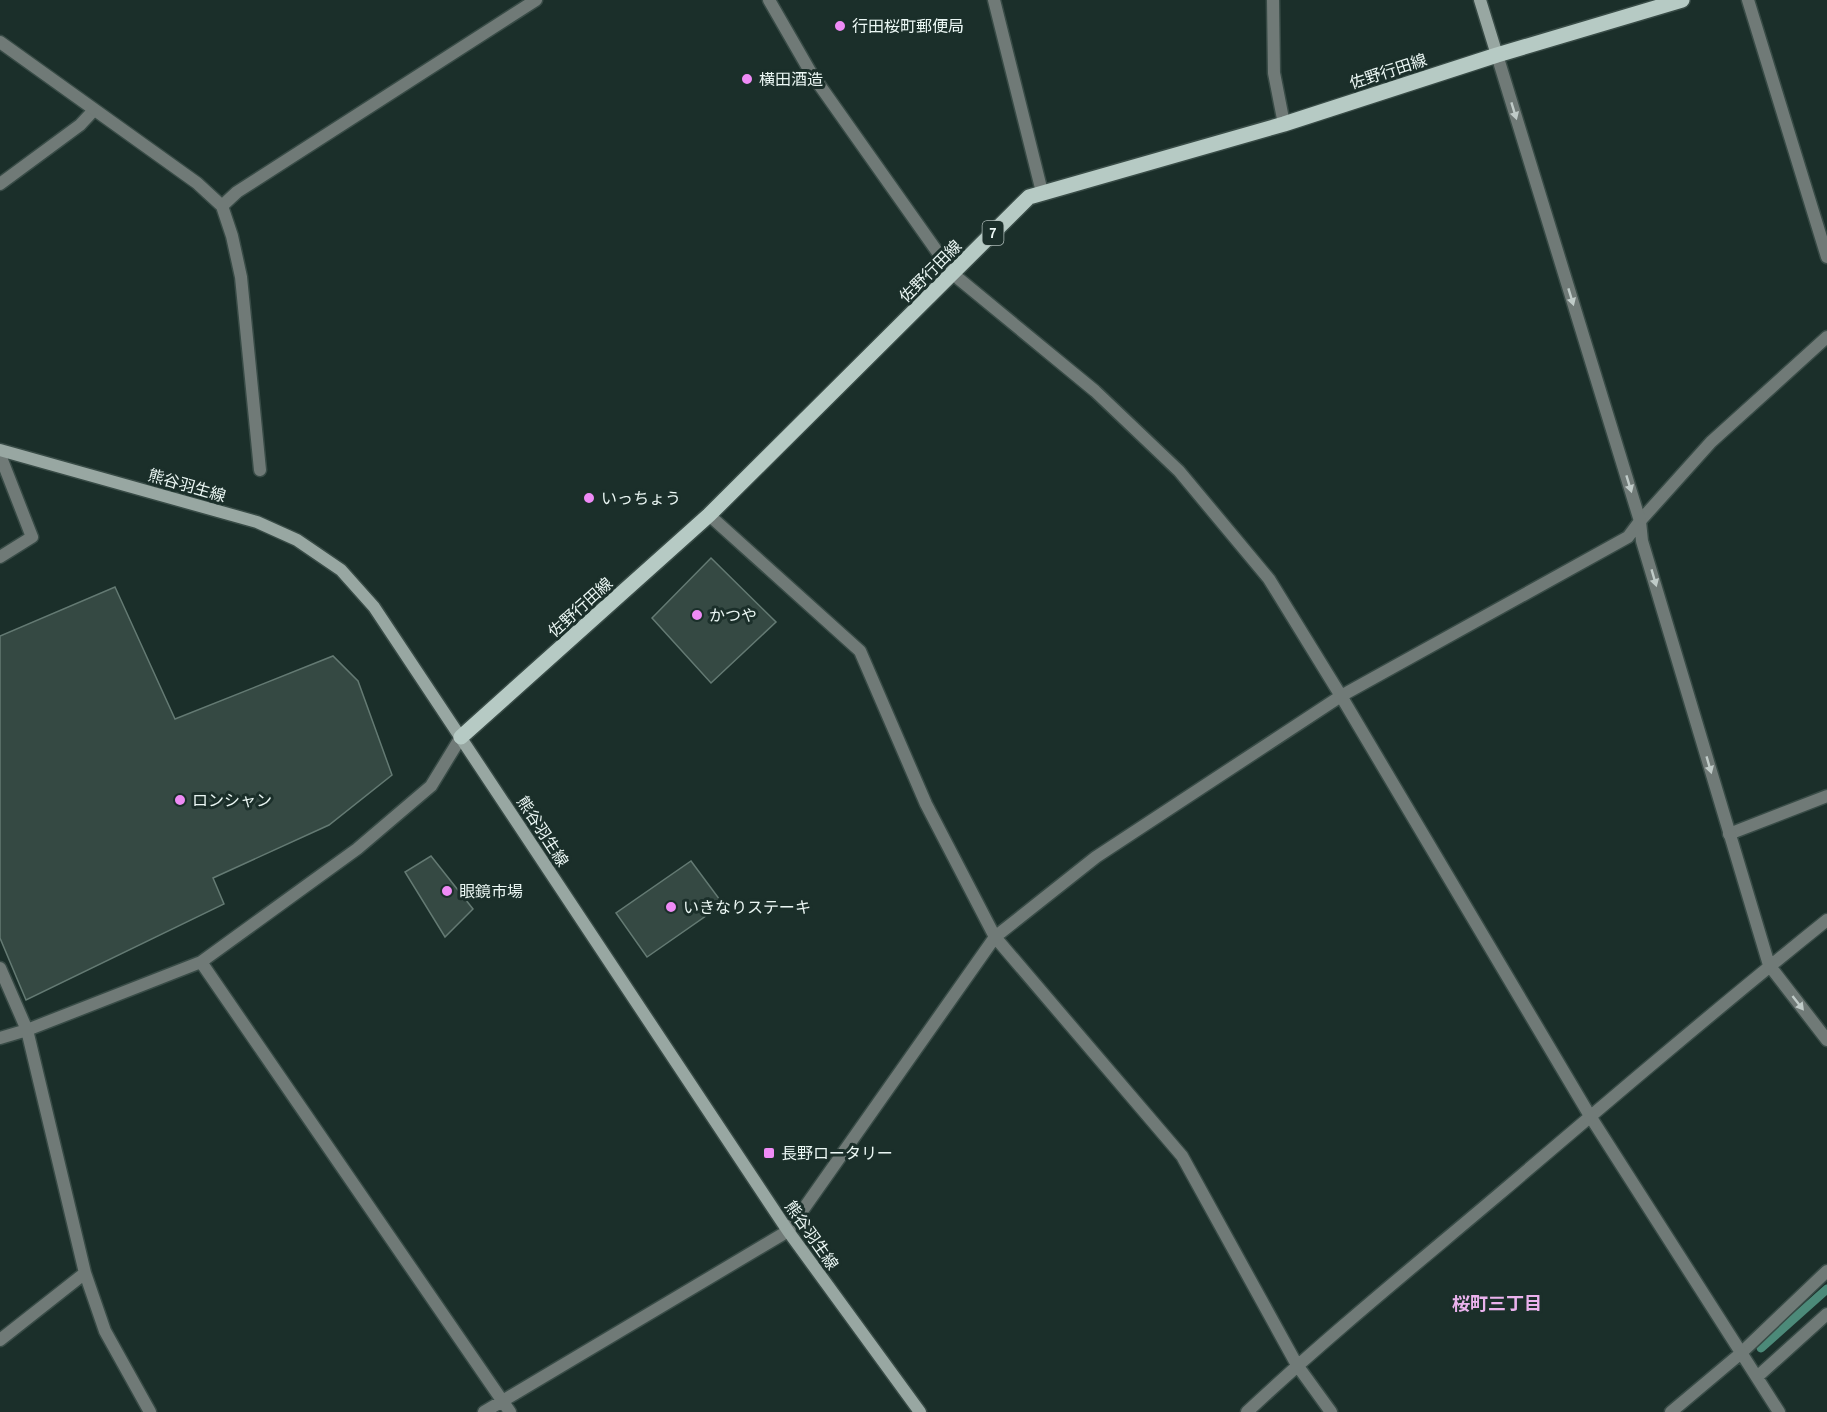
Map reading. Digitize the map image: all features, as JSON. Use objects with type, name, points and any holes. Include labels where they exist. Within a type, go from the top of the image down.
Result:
[{"type":"main road","points":[[1480,0],[1497,55]]},
{"type":"main road","name":"佐野行田線","points":[[461,737],[710,515],[1029,197],[1284,124],[1497,55],[1682,0]]},
{"type":"main road","name":"熊谷羽生線","points":[[0,453],[257,522],[297,540],[341,570],[374,607],[788,1232],[920,1412]]},
{"type":"street","points":[[222,206],[237,192],[536,0]]},
{"type":"street","points":[[769,0],[811,73],[953,274],[1095,391],[1179,471],[1269,579],[1590,1116],[1779,1412]]},
{"type":"street","points":[[994,0],[1042,192]]},
{"type":"street","points":[[1273,0],[1274,73],[1284,124]]},
{"type":"street","points":[[1748,0],[1827,257]]},
{"type":"street","points":[[0,42],[197,183],[222,206],[232,236],[240,277],[260,470]]},
{"type":"street","points":[[1497,55],[1640,521],[1642,541],[1769,965],[1827,1040]]},
{"type":"street","points":[[0,184],[80,125],[94,110]]},
{"type":"street","points":[[484,1412],[788,1232],[995,937],[1096,857],[1341,696],[1629,537],[1640,521],[1711,442],[1827,338]]},
{"type":"street","points":[[0,453],[32,537],[0,557]]},
{"type":"street","points":[[710,515],[860,651],[926,804],[995,937],[1182,1156],[1297,1365],[1331,1412]]},
{"type":"street","points":[[0,1038],[27,1030],[201,962],[357,849],[431,786],[461,737]]},
{"type":"street","points":[[1729,834],[1827,796]]},
{"type":"street","points":[[1247,1412],[1297,1365],[1590,1116],[1769,965],[1827,920]]},
{"type":"street","points":[[201,962],[510,1412]]},
{"type":"street","points":[[0,968],[27,1030],[85,1273],[105,1331],[150,1412]]},
{"type":"street","points":[[1671,1412],[1740,1354],[1827,1271]]},
{"type":"street","points":[[0,1340],[85,1273]]},
{"type":"street","points":[[1757,1377],[1827,1314]]},
{"type":"building","points":[[711,558],[776,622],[711,683],[652,618]]},
{"type":"building","name":"ロンシャン","points":[[115,587],[175,719],[333,656],[358,681],[392,775],[329,825],[213,878],[224,904],[26,1000],[0,938],[0,636]]},
{"type":"building","points":[[431,856],[473,909],[445,937],[405,872]]},
{"type":"building","points":[[691,861],[723,904],[647,957],[616,913]]},
{"type":"waterway","points":[[1761,1348],[1827,1289]]},
{"type":"place","name":"行田桜町郵便局","points":[[840,26]]},
{"type":"place","name":"横田酒造","points":[[747,79]]},
{"type":"place","name":"いっちょう","points":[[589,498]]},
{"type":"place","name":"かつや","points":[[697,615]]},
{"type":"place","name":"ロンシャン","points":[[180,800]]},
{"type":"place","name":"眼鏡市場","points":[[447,891]]},
{"type":"place","name":"いきなりステーキ","points":[[671,907]]},
{"type":"place","name":"長野ロータリー","points":[[769,1153]]},
{"type":"district","name":"桜町三丁目","points":[[1497,1304]]}]
